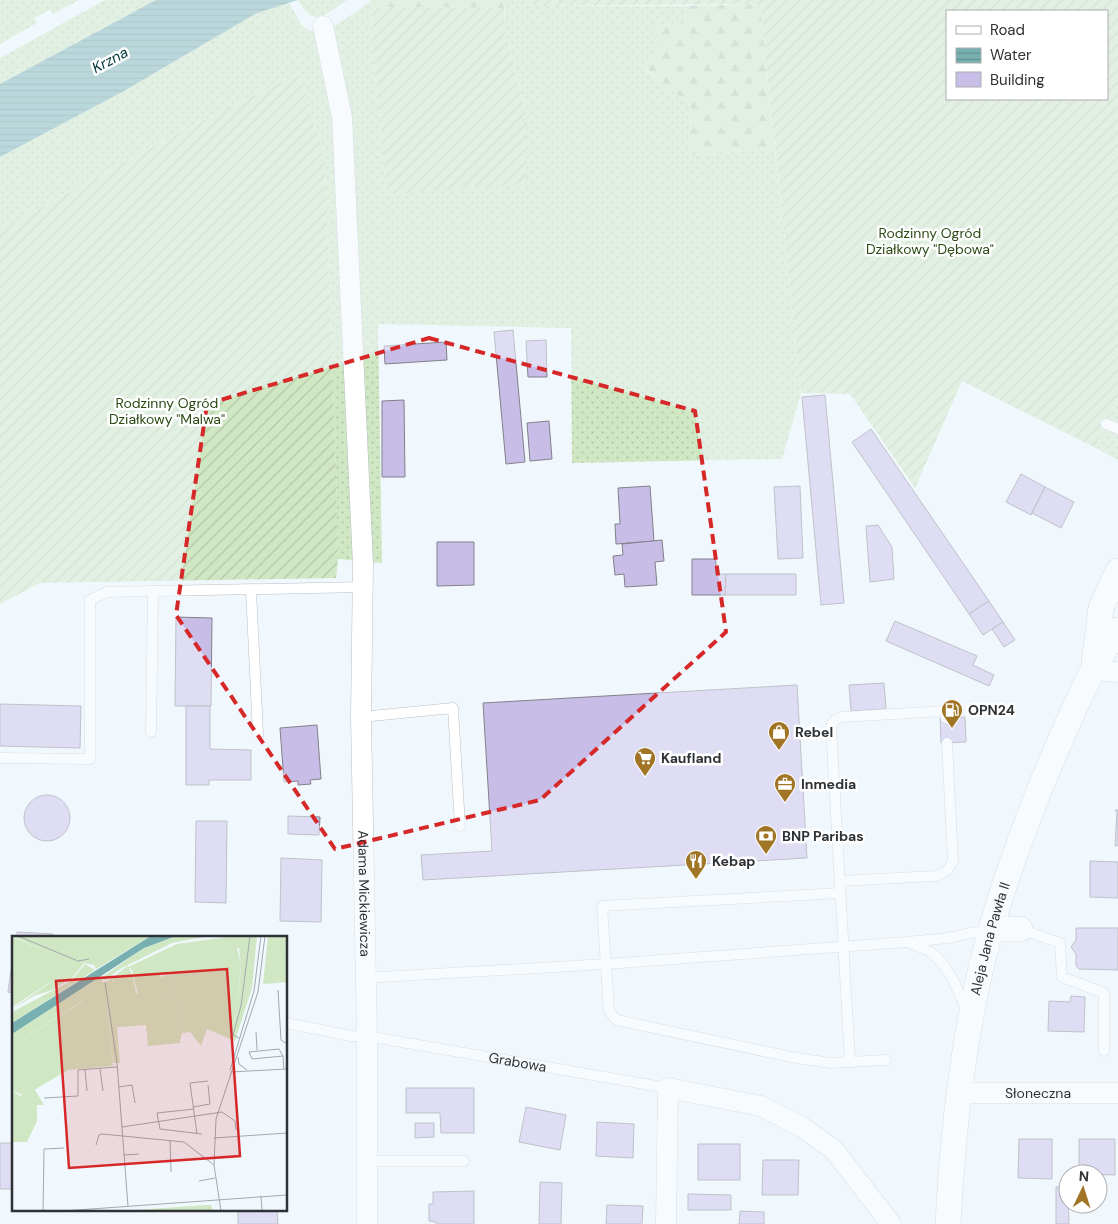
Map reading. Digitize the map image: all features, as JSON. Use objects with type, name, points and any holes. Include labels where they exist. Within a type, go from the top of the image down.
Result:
[{"type":"street","name":"Adama Mickiewicza","points":[[323,26],[342,117],[363,564],[361,716],[367,1037],[367,1224]]},
{"type":"street","name":"Aleja Jana Pawła II","points":[[1093,670],[1101,608],[1118,570]]},
{"type":"street","name":"Aleja Jana Pawła II","points":[[948,1224],[959,1093],[970,1020],[991,929],[1015,853],[1059,741],[1093,670],[1118,630]]},
{"type":"street","points":[[1093,670],[1118,672]]},
{"type":"street","points":[[991,929],[1020,929]]},
{"type":"street","points":[[666,1224],[668,1088]]},
{"type":"street","name":"Grabowa","points":[[668,1088],[761,1106],[802,1127],[834,1150],[891,1224]]},
{"type":"street","name":"Słoneczna","points":[[959,1093],[1118,1093]]},
{"type":"lane","points":[[1106,424],[1118,429]]},
{"type":"lane","points":[[0,758],[90,759],[90,600],[107,592],[363,587]]},
{"type":"lane","points":[[251,590],[258,734]]},
{"type":"lane","points":[[151,732],[153,591]]},
{"type":"lane","points":[[361,716],[453,708],[460,826]]},
{"type":"lane","points":[[850,1062],[830,730],[832,723],[842,717],[945,711],[946,718]]},
{"type":"lane","points":[[840,881],[936,876],[947,871],[953,861],[947,743]]},
{"type":"lane","points":[[840,893],[602,906],[609,1011],[616,1020],[791,1057],[830,1063],[886,1060]]},
{"type":"lane","points":[[365,978],[606,964],[907,942],[948,938],[991,929]]},
{"type":"lane","points":[[1020,929],[1060,943],[1062,977],[1104,993],[1104,1051]]},
{"type":"lane","points":[[907,942],[929,951],[944,965],[970,1020]]},
{"type":"lane","name":"Grabowa","points":[[288,1023],[351,1036],[378,1038],[668,1088]]},
{"type":"lane","points":[[367,1162],[464,1161]]},
{"type":"highlighted area","points":[[429,338],[695,411],[726,632],[540,800],[335,849],[176,615],[207,404]]},
{"type":"green space","points":[[0,0],[79,0],[53,14],[50,10],[34,18],[37,23],[0,44]]},
{"type":"green space","points":[[105,0],[156,0],[0,84],[0,58]]},
{"type":"green space","points":[[298,0],[347,0],[326,14],[315,17],[309,15]]},
{"type":"green space","points":[[372,0],[504,0],[504,8],[372,7],[368,3]]},
{"type":"green space","points":[[504,0],[522,0],[538,6],[684,6],[687,25],[661,55],[644,68],[691,106],[689,155],[775,149],[801,393],[782,459],[572,463],[571,328],[378,324],[382,563],[338,559],[325,157],[299,73],[159,143],[0,231],[0,157],[124,91],[257,13],[289,3],[303,26],[310,31],[318,31],[336,25],[368,3],[372,7],[371,32],[387,194],[527,118],[505,30]]},
{"type":"green space","name":"Rodzinny Ogród Działkowy \"Dębowa\"","points":[[522,0],[1118,0],[1118,397],[1096,448],[962,381],[915,488],[850,394],[801,393],[760,4],[538,6]]},
{"type":"green space","points":[[760,4],[775,149],[689,155],[691,106],[644,67],[660,55],[651,26],[686,25],[684,6]]},
{"type":"green space","points":[[372,7],[504,8],[505,30],[527,118],[526,184],[387,194],[371,32]]},
{"type":"green space","name":"Rodzinny Ogród Działkowy \"Malwa\"","points":[[299,73],[325,157],[336,472],[338,559],[336,578],[40,583],[0,604],[0,231],[159,143]]},
{"type":"green space","points":[[1118,397],[1118,460],[1096,448]]},
{"type":"water","name":"Krzna","points":[[156,0],[298,0],[257,13],[124,91],[0,157],[0,84]]},
{"type":"building","points":[[513,330],[525,462],[506,464],[494,332]]},
{"type":"building","points":[[546,340],[547,377],[528,377],[526,341]]},
{"type":"building","points":[[446,342],[447,360],[385,364],[384,346]]},
{"type":"building","points":[[825,395],[844,603],[821,605],[802,397]]},
{"type":"building","points":[[404,400],[405,477],[382,477],[382,401]]},
{"type":"building","points":[[549,421],[552,459],[530,461],[527,423]]},
{"type":"building","points":[[871,429],[989,601],[969,614],[852,442]]},
{"type":"building","points":[[1021,474],[1045,487],[1031,515],[1006,502]]},
{"type":"building","points":[[650,486],[654,541],[616,544],[615,524],[620,524],[618,488]]},
{"type":"building","points":[[800,486],[803,558],[778,559],[774,487]]},
{"type":"building","points":[[1045,487],[1074,502],[1061,528],[1032,513]]},
{"type":"building","points":[[878,525],[892,547],[894,579],[870,582],[866,526]]},
{"type":"building","points":[[662,540],[664,561],[655,562],[657,585],[625,587],[624,574],[615,575],[613,556],[623,555],[622,544]]},
{"type":"building","points":[[437,542],[474,542],[474,585],[437,586]]},
{"type":"building","points":[[692,559],[716,559],[716,574],[726,574],[725,595],[692,595]]},
{"type":"building","points":[[726,574],[796,574],[796,595],[725,595]]},
{"type":"building","points":[[989,601],[1003,622],[983,635],[969,614]]},
{"type":"building","points":[[176,617],[212,618],[211,706],[175,706]]},
{"type":"building","points":[[895,621],[977,656],[973,665],[994,675],[989,686],[886,641]]},
{"type":"building","points":[[1003,622],[1015,640],[1004,647],[992,629]]},
{"type":"building","points":[[884,683],[886,709],[851,711],[849,685]]},
{"type":"building","name":"Kaufland","points":[[797,685],[807,858],[423,880],[421,855],[492,851],[483,703]]},
{"type":"building","points":[[0,704],[81,706],[80,748],[0,746]]},
{"type":"building","points":[[186,706],[210,706],[210,749],[251,750],[251,780],[209,780],[209,785],[186,785]]},
{"type":"building","points":[[965,717],[966,742],[941,743],[940,718]]},
{"type":"building","points":[[317,725],[321,779],[310,780],[311,784],[298,785],[298,781],[284,782],[280,728]]},
{"type":"building","points":[[47,795],[60,799],[66,805],[70,818],[66,831],[60,837],[47,841],[34,837],[28,831],[24,818],[28,805],[34,799]]},
{"type":"building","points":[[1115,810],[1118,810],[1118,846],[1115,846],[1117,812]]},
{"type":"building","points":[[288,816],[320,817],[319,835],[288,834]]},
{"type":"building","points":[[196,821],[227,821],[226,903],[195,902]]},
{"type":"building","points":[[281,858],[322,860],[321,922],[280,921]]},
{"type":"building","points":[[1090,861],[1118,862],[1118,898],[1090,897]]},
{"type":"building","points":[[1076,928],[1118,928],[1118,970],[1079,969],[1076,966],[1076,954],[1071,947],[1076,940]]},
{"type":"building","points":[[17,932],[53,934],[53,936],[17,936]]},
{"type":"building","points":[[11,970],[12,970],[12,993],[8,992]]},
{"type":"building","points":[[1071,996],[1085,997],[1084,1032],[1048,1031],[1049,1001],[1070,1002]]},
{"type":"building","points":[[406,1088],[474,1088],[474,1133],[441,1133],[440,1113],[406,1113]]},
{"type":"building","points":[[526,1107],[566,1115],[560,1150],[519,1142]]},
{"type":"building","points":[[597,1122],[634,1124],[633,1158],[596,1156]]},
{"type":"building","points":[[415,1123],[434,1123],[434,1137],[415,1138]]},
{"type":"building","points":[[1019,1139],[1052,1139],[1052,1179],[1018,1178]]},
{"type":"building","points":[[1079,1139],[1115,1139],[1115,1175],[1108,1175],[1108,1164],[1079,1164]]},
{"type":"building","points":[[0,1143],[12,1143],[12,1189],[0,1189]]},
{"type":"building","points":[[698,1144],[740,1144],[740,1180],[698,1180]]},
{"type":"building","points":[[763,1160],[799,1160],[798,1195],[762,1195]]},
{"type":"building","points":[[540,1182],[562,1183],[561,1224],[539,1224]]},
{"type":"building","points":[[1056,1187],[1058,1187],[1058,1214],[1069,1214],[1069,1224],[1056,1224]]},
{"type":"building","points":[[474,1191],[474,1224],[436,1224],[436,1222],[429,1221],[429,1204],[433,1204],[433,1192]]},
{"type":"building","points":[[688,1194],[731,1195],[731,1210],[688,1210]]},
{"type":"building","points":[[607,1205],[643,1206],[642,1224],[606,1224]]},
{"type":"building","points":[[740,1211],[764,1212],[764,1224],[739,1224]]},
{"type":"building","points":[[238,1212],[277,1212],[278,1224],[238,1224]]},
{"type":"place","name":"OPN24","points":[[952,729]]},
{"type":"place","name":"Rebel","points":[[779,751]]},
{"type":"place","name":"Kaufland","points":[[645,777]]},
{"type":"place","name":"Inmedia","points":[[785,803]]},
{"type":"place","name":"BNP Paribas","points":[[766,855]]},
{"type":"place","name":"Kebap","points":[[696,880]]}]
